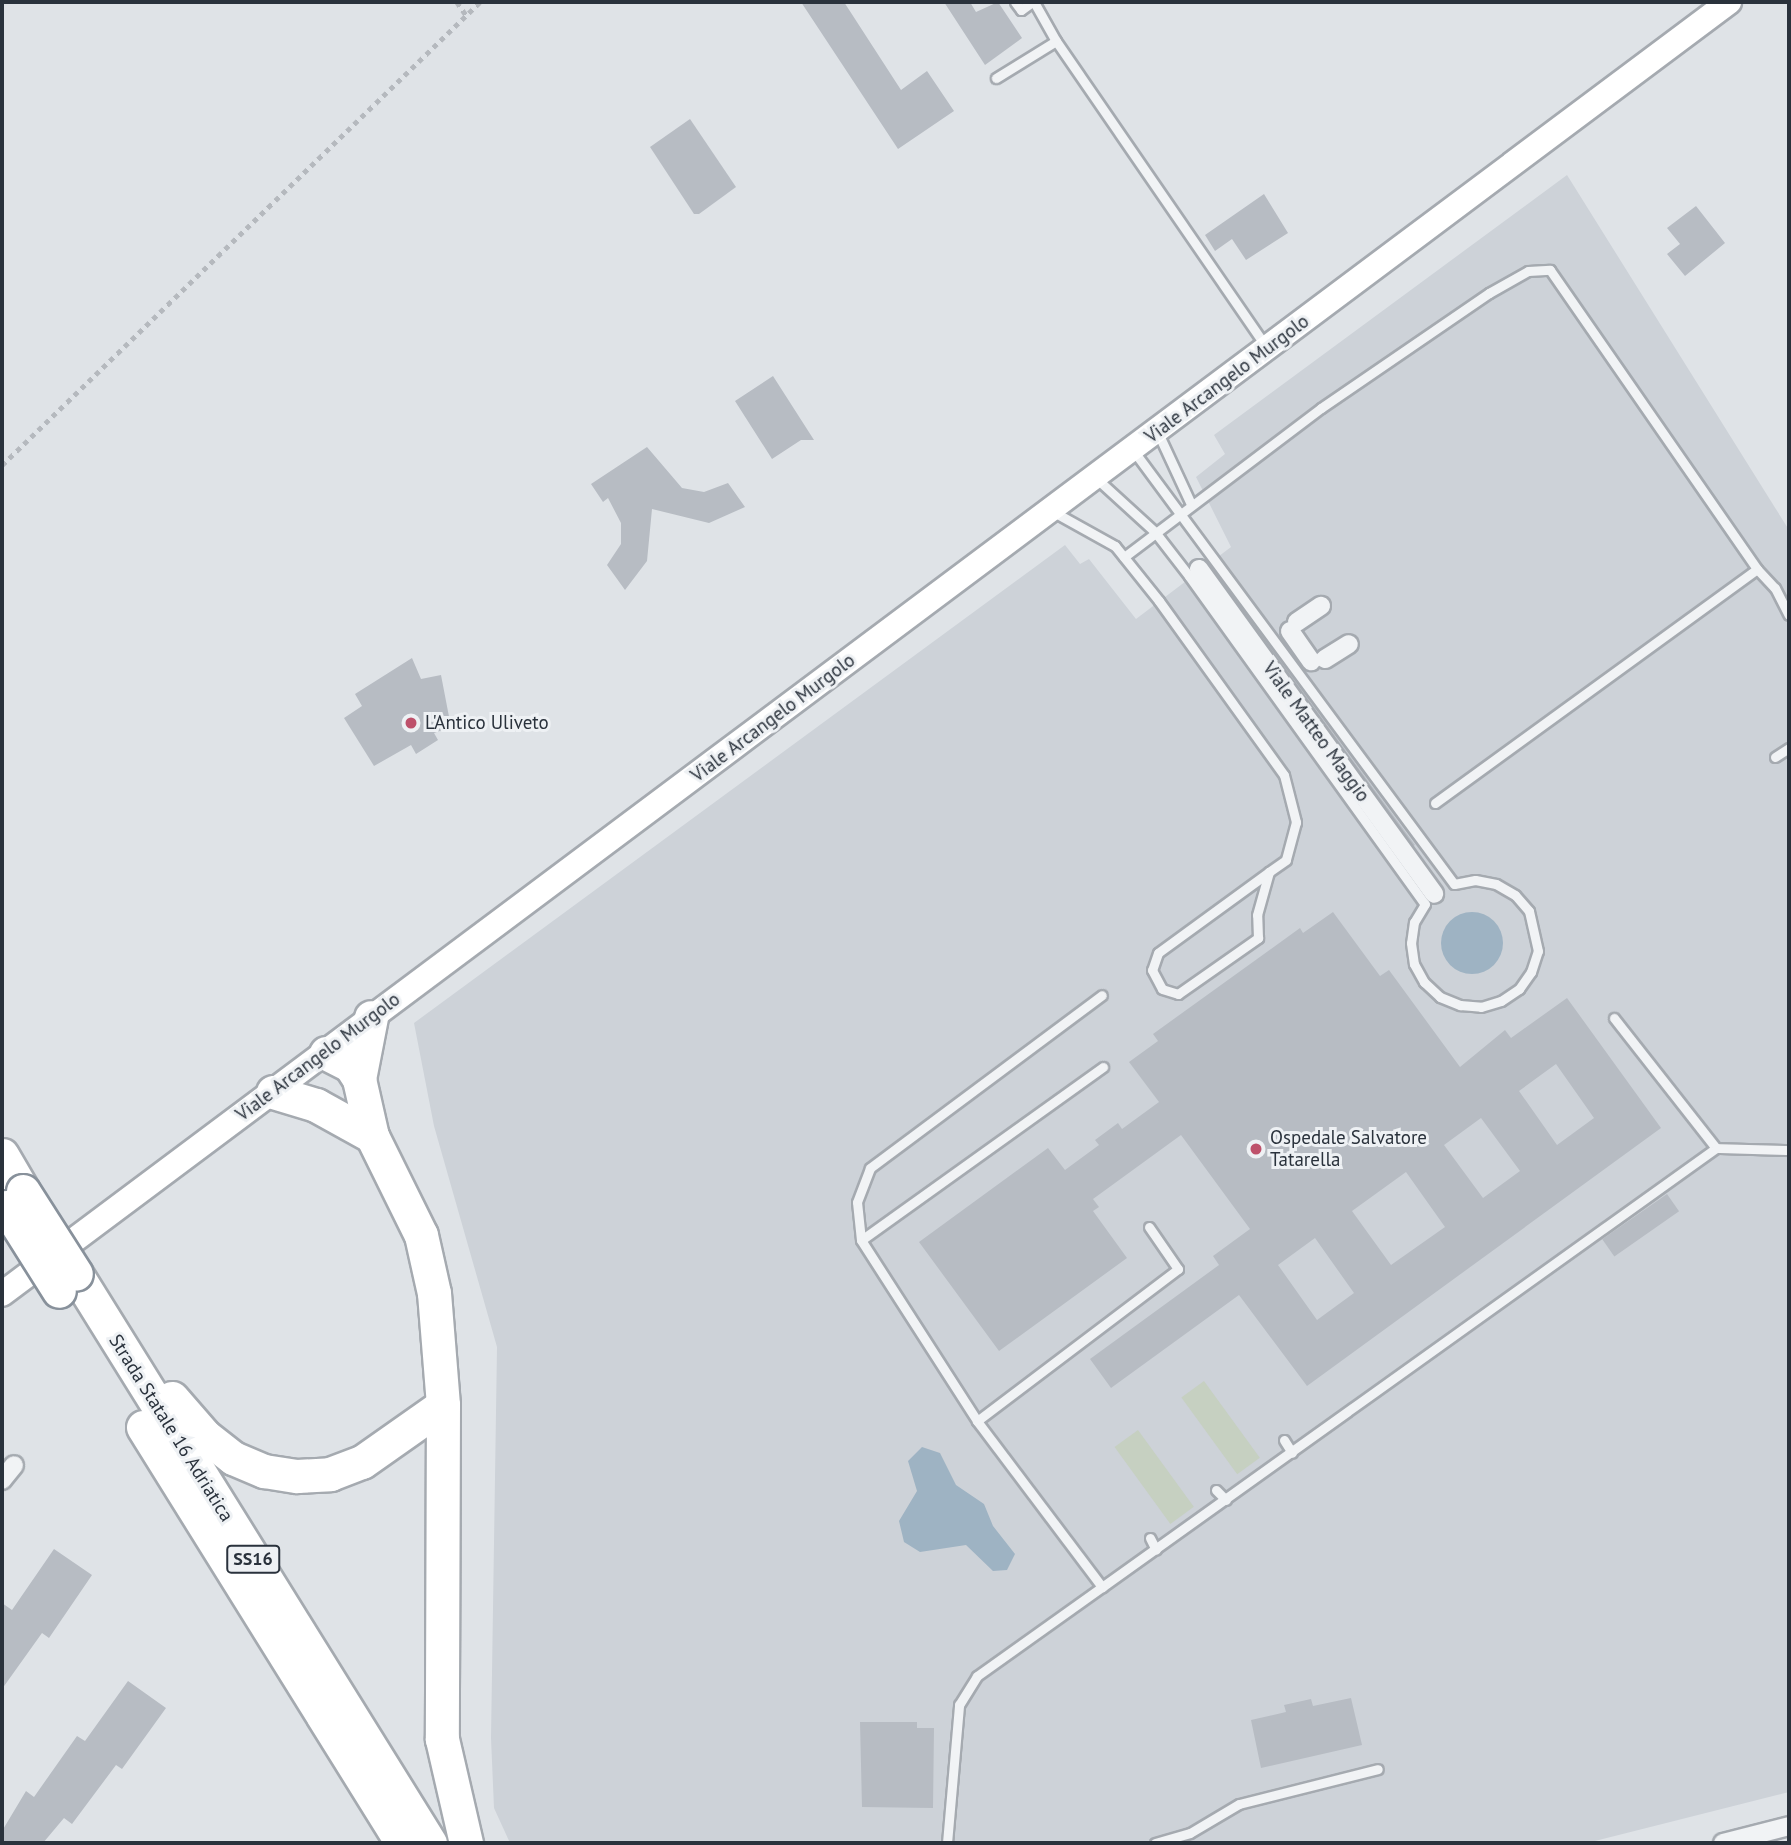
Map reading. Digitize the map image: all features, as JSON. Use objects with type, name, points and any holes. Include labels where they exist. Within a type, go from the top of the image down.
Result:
[{"type":"highway","points":[[359,1079],[371,1017]]},
{"type":"highway","points":[[326,1053],[350,1065],[359,1079],[372,1136],[421,1235],[434,1293],[443,1405],[442,1740],[466,1843]]},
{"type":"highway","points":[[326,1053],[329,1081],[344,1120]]},
{"type":"highway","points":[[273,1092],[316,1105],[372,1136]]},
{"type":"highway","name":"Strada Statale 16 Adriatica","points":[[2,1155],[8,1200],[75,1288],[429,1843]]},
{"type":"highway","points":[[75,1288],[205,1436],[233,1458],[264,1471],[297,1476],[331,1474],[362,1462],[443,1405]]},
{"type":"highway","name":"Strada Statale 16 Adriatica","points":[[75,1288],[402,1843]]},
{"type":"main road","name":"Viale Arcangelo Murgolo","points":[[2,1294],[1158,432],[1542,140],[1729,2]]},
{"type":"street","name":"Viale Matteo Maggio","points":[[1199,569],[1277,663],[1434,894]]},
{"type":"street","points":[[1321,606],[1293,626],[1318,660],[1349,643]]},
{"type":"street","points":[[2,1480],[14,1465]]},
{"type":"street","points":[[1723,1843],[1789,1826]]},
{"type":"lane","points":[[1015,2],[1021,10],[1033,2],[1056,41],[1267,348]]},
{"type":"lane","points":[[996,78],[1056,41]]},
{"type":"lane","points":[[1124,557],[1191,504],[1489,293],[1528,271],[1550,270],[1757,569],[1775,588],[1789,615]]},
{"type":"lane","points":[[1158,432],[1191,504]]},
{"type":"lane","points":[[1096,478],[1155,533],[1425,904],[1411,943],[1414,964],[1424,982],[1440,997],[1460,1005],[1481,1007],[1501,1001],[1531,972],[1538,951],[1529,911],[1515,895],[1496,884],[1475,880],[1454,884],[1277,663],[1179,514],[1133,450]]},
{"type":"lane","points":[[1051,510],[1115,546],[1124,557],[1284,775],[1296,822],[1286,860],[1269,872],[1158,953],[1152,970],[1163,989],[1178,993],[1258,938],[1257,915],[1269,872]]},
{"type":"lane","points":[[1434,803],[1757,569]]},
{"type":"lane","points":[[1775,757],[1789,748]]},
{"type":"lane","points":[[1102,995],[870,1168],[857,1202],[861,1240],[977,1421],[1102,1587]]},
{"type":"lane","points":[[1614,1018],[1716,1148]]},
{"type":"lane","points":[[861,1240],[1103,1067]]},
{"type":"lane","points":[[947,1843],[959,1705],[977,1676],[1716,1148],[1789,1150]]},
{"type":"lane","points":[[977,1421],[1178,1269],[1149,1227]]},
{"type":"lane","points":[[1284,1440],[1292,1453]]},
{"type":"lane","points":[[1216,1490],[1226,1500]]},
{"type":"lane","points":[[1150,1538],[1156,1550]]},
{"type":"lane","points":[[1155,1843],[1190,1833],[1238,1804],[1378,1769]]},
{"type":"path","points":[[457,2],[466,15]]},
{"type":"path","points":[[2,465],[480,2]]},
{"type":"shaded area","points":[[1567,175],[1789,530],[1789,1792],[1587,1843],[510,1843],[494,1808],[491,1738],[497,1347],[434,1126],[414,1023],[1065,545],[1080,564],[1089,559],[1136,619],[1231,547],[1196,477],[1225,454],[1214,435]]},
{"type":"green space","points":[[1204,1381],[1260,1458],[1237,1474],[1181,1397]]},
{"type":"green space","points":[[1138,1430],[1194,1507],[1170,1524],[1115,1447]]},
{"type":"water","points":[[1472,912],[1494,921],[1503,943],[1494,965],[1472,974],[1450,965],[1441,943],[1450,921]]},
{"type":"water","points":[[922,1447],[940,1453],[956,1485],[984,1504],[993,1526],[1015,1554],[1007,1570],[993,1571],[966,1545],[920,1552],[904,1542],[899,1521],[917,1491],[908,1461]]},
{"type":"building","points":[[801,2],[844,2],[901,90],[927,71],[954,111],[898,149]]},
{"type":"building","points":[[944,2],[970,2],[976,12],[998,2],[1022,38],[985,65]]},
{"type":"building","points":[[690,119],[736,187],[699,214],[694,214],[650,147]]},
{"type":"building","points":[[1264,194],[1288,233],[1246,260],[1232,239],[1215,251],[1205,235]]},
{"type":"building","points":[[1696,206],[1725,243],[1685,276],[1667,254],[1680,244],[1667,228]]},
{"type":"building","points":[[773,376],[814,440],[801,440],[772,459],[735,401]]},
{"type":"building","points":[[647,447],[682,488],[704,492],[728,483],[745,507],[709,523],[652,509],[647,561],[625,590],[607,565],[621,544],[621,523],[608,498],[603,502],[591,484]]},
{"type":"building","points":[[1245,613],[1415,845],[1413,846]]},
{"type":"building","points":[[412,658],[421,679],[441,675],[451,727],[434,733],[438,740],[416,754],[411,745],[374,766],[344,718],[362,706],[355,694]]},
{"type":"building","name":"Ospedale Salvatore Tatarella","points":[[1333,912],[1380,976],[1389,970],[1460,1067],[1505,1030],[1511,1038],[1567,998],[1661,1128],[1307,1386],[1239,1295],[1111,1388],[1090,1359],[1219,1265],[1213,1256],[1250,1229],[1181,1135],[1093,1199],[1099,1207],[1093,1211],[1127,1258],[999,1351],[919,1242],[1048,1148],[1065,1170],[1099,1145],[1095,1140],[1118,1123],[1122,1129],[1159,1102],[1129,1062],[1158,1041],[1153,1034],[1300,928],[1303,933]],"holes":[[[1556,1064],[1594,1118],[1557,1145],[1519,1091]],[[1481,1118],[1520,1171],[1483,1198],[1444,1145]],[[1406,1172],[1445,1227],[1391,1265],[1352,1211]],[[1315,1238],[1354,1293],[1317,1320],[1278,1265]]]},
{"type":"building","points":[[1667,1194],[1679,1211],[1614,1257],[1602,1239]]},
{"type":"building","points":[[54,1549],[92,1575],[49,1638],[42,1633],[2,1689],[2,1603],[12,1610]]},
{"type":"building","points":[[128,1681],[166,1708],[122,1769],[116,1765],[72,1824],[64,1818],[43,1843],[2,1843],[2,1831],[26,1791],[34,1797],[77,1736],[85,1741]]},
{"type":"building","points":[[1351,1698],[1362,1745],[1261,1768],[1251,1720],[1286,1712],[1284,1705],[1311,1699],[1313,1706]]},
{"type":"building","points":[[860,1722],[917,1722],[917,1728],[934,1728],[933,1808],[862,1807]]},
{"type":"place","name":"L'Antico Uliveto","points":[[411,723]]},
{"type":"place","name":"Ospedale Salvatore Tatarella","points":[[1256,1149]]}]
